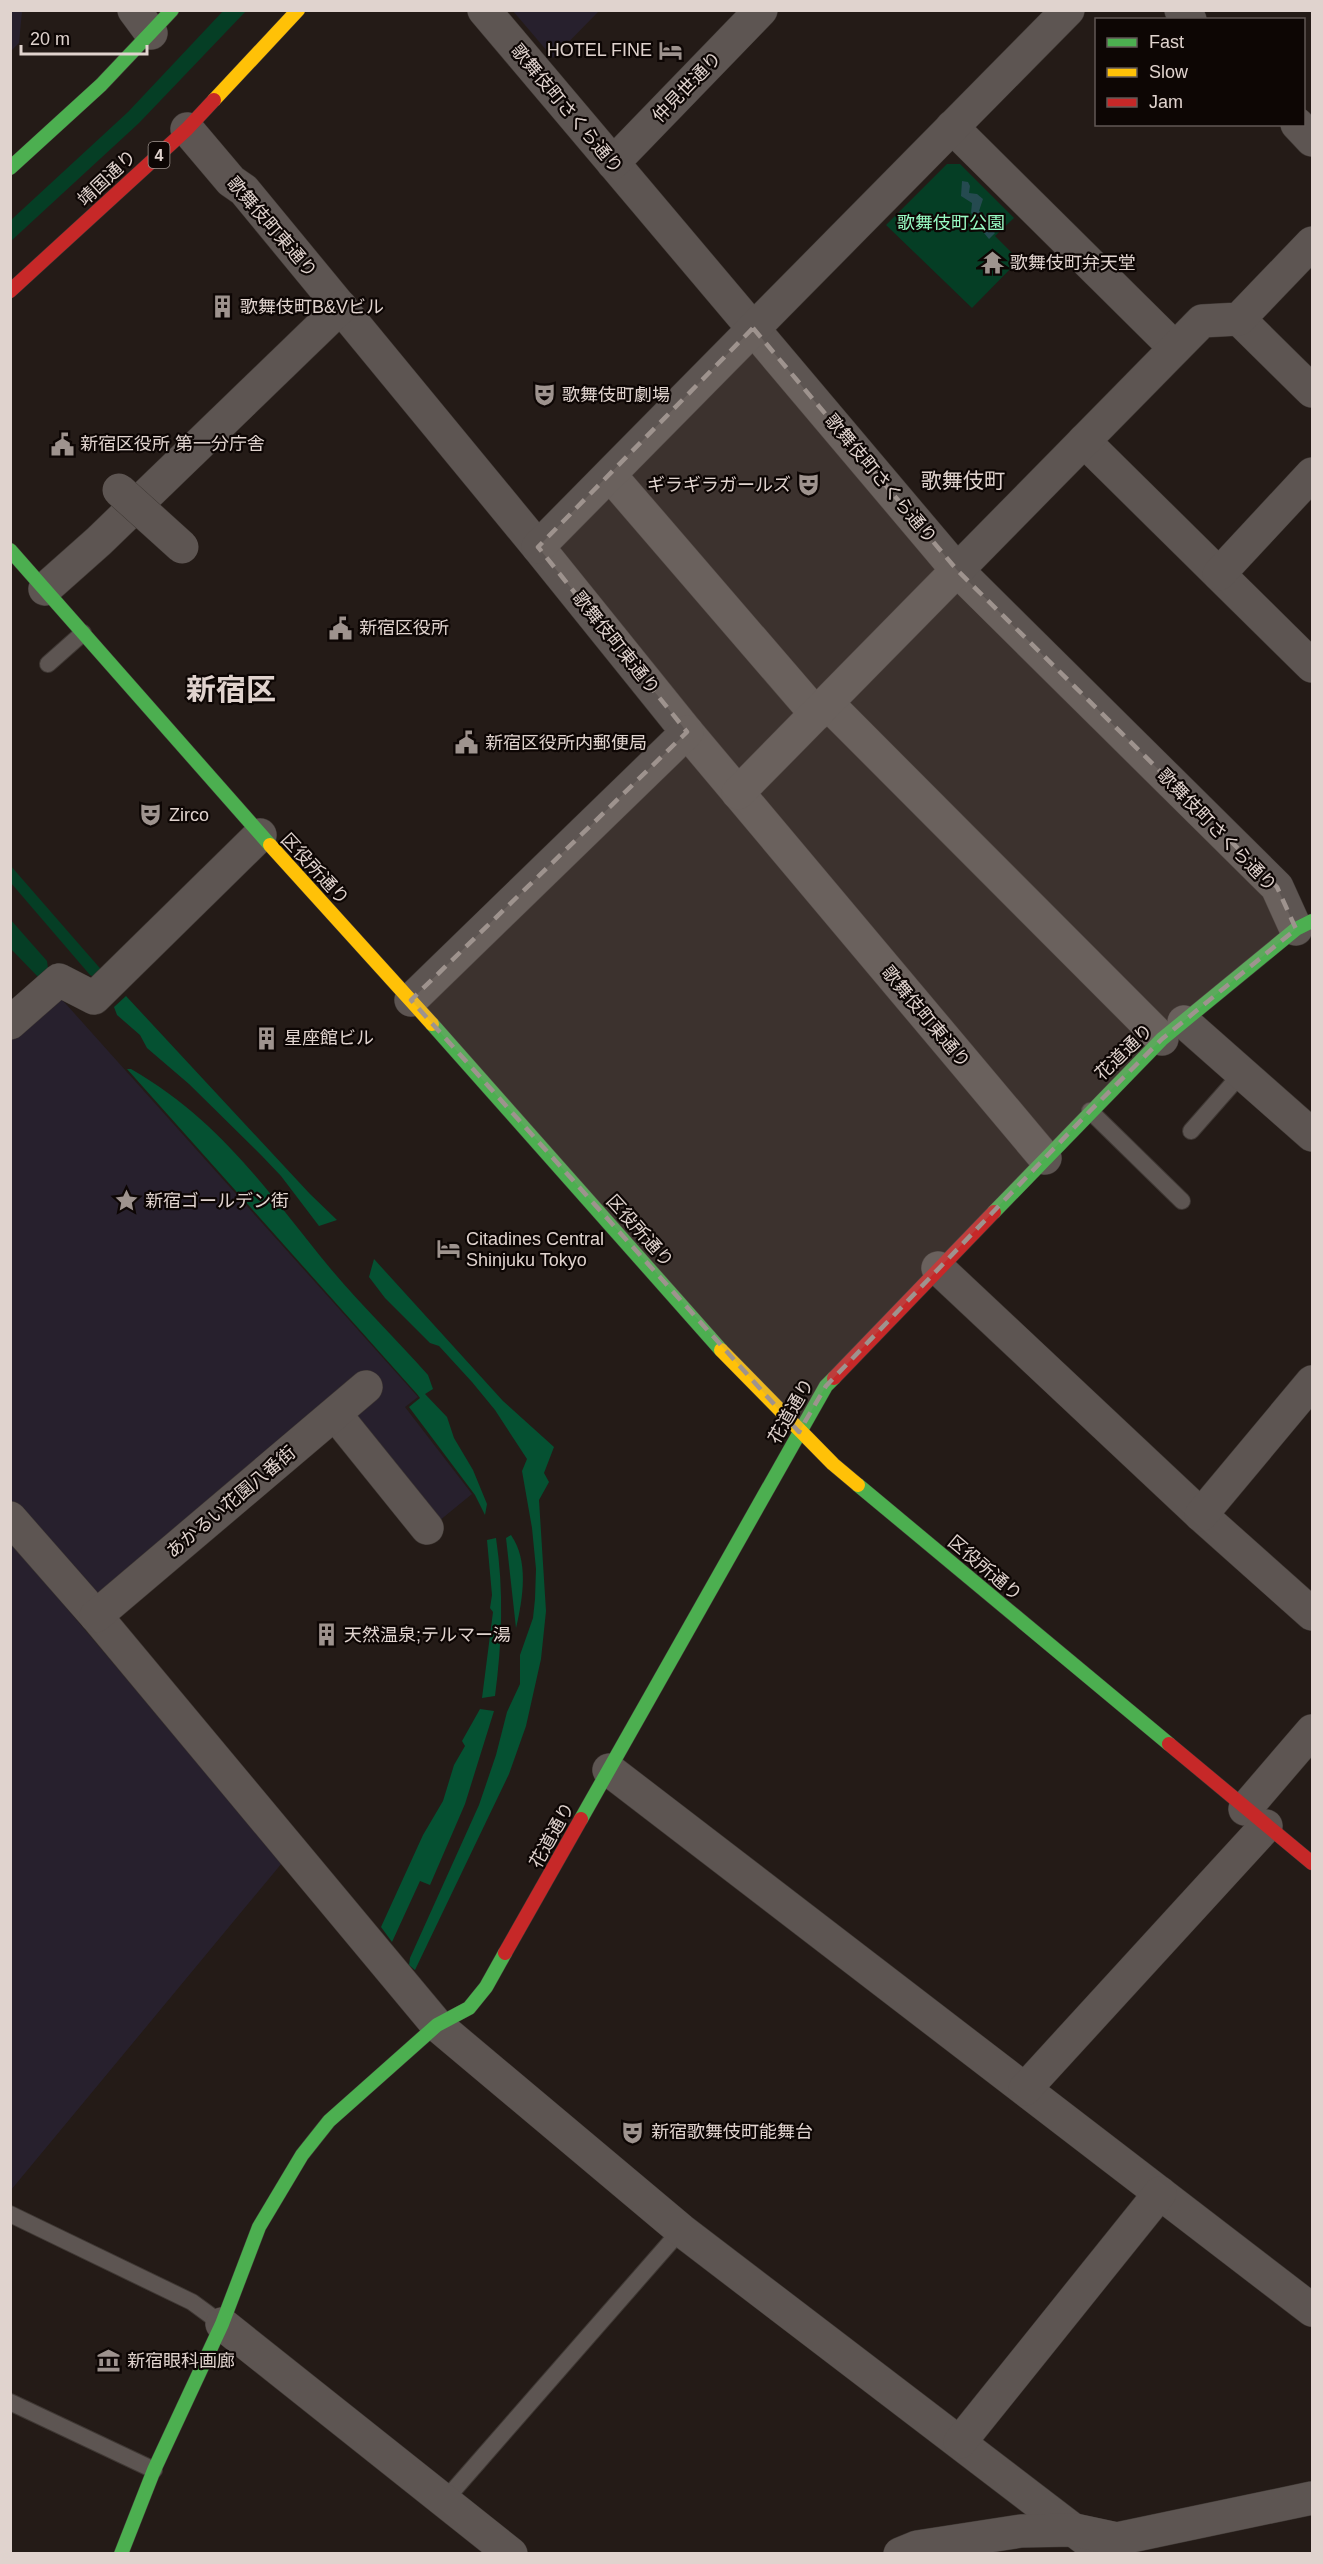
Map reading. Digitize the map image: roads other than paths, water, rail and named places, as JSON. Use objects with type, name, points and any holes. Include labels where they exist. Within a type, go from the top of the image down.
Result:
[{"type":"street","name":"靖国通り","points":[[10,291],[187,129],[298,10]]},
{"type":"street","name":"歌舞伎町さくら通り","points":[[484,10],[957,570],[1277,887],[1304,925]]},
{"type":"street","name":"仲見世通り","points":[[612,163],[761,10]]},
{"type":"street","points":[[538,546],[1068,10]]},
{"type":"street","points":[[10,168],[101,85],[152,18]]},
{"type":"street","points":[[1299,126],[1312,140]]},
{"type":"street","points":[[952,128],[1175,348]]},
{"type":"street","name":"歌舞伎町東通り","points":[[187,129],[231,181],[244,190],[538,546],[687,732],[1045,1158]]},
{"type":"street","points":[[738,793],[1202,321],[1239,319],[1312,243]]},
{"type":"street","points":[[45,589],[99,541],[341,307]]},
{"type":"street","points":[[1239,319],[1312,391]]},
{"type":"street","points":[[1084,441],[1312,666]]},
{"type":"street","points":[[1219,574],[1312,474]]},
{"type":"street","points":[[610,475],[822,708],[1173,1030],[1242,1073],[1312,1135]]},
{"type":"street","points":[[119,490],[182,547]]},
{"type":"street","name":"区役所通り","points":[[10,550],[260,835],[411,1000],[742,1373],[799,1432],[833,1464],[1312,1863]]},
{"type":"street","points":[[411,1000],[687,732]]},
{"type":"street","points":[[10,1023],[59,980],[94,998],[260,835]]},
{"type":"street","name":"花道通り","points":[[121,2553],[154,2470],[222,2324],[260,2227],[302,2155],[329,2121],[437,2025],[469,2007],[486,1987],[825,1386],[1090,1111],[1173,1030],[1304,925]]},
{"type":"street","points":[[938,1268],[1201,1515],[1312,1614]]},
{"type":"street","points":[[1201,1515],[1312,1382]]},
{"type":"street","name":"あかるい花園八番街","points":[[96,1616],[366,1388]]},
{"type":"street","points":[[334,1414],[427,1528]]},
{"type":"street","points":[[10,1518],[96,1616],[437,2025],[681,2230],[1105,2553]]},
{"type":"street","points":[[1025,2089],[1256,1817],[1312,1731]]},
{"type":"street","points":[[609,1770],[1312,2310]]},
{"type":"street","points":[[960,2442],[1160,2193]]},
{"type":"street","points":[[222,2324],[511,2553]]},
{"type":"street","points":[[900,2553],[917,2547],[1022,2531],[1075,2530],[1118,2539],[1312,2498]]},
{"type":"lane","points":[[48,664],[83,633]]},
{"type":"lane","points":[[1191,1131],[1242,1073]]},
{"type":"lane","points":[[1090,1111],[1182,1201]]},
{"type":"lane","points":[[10,2214],[192,2302],[222,2324]]},
{"type":"lane","points":[[445,2500],[681,2230]]},
{"type":"lane","points":[[10,2402],[154,2470]]},
{"type":"water","points":[[962,181],[968,182],[969,193],[977,194],[983,199],[979,211],[990,219],[990,228],[995,233],[989,239],[984,233],[988,228],[981,219],[971,213],[972,203],[961,196]]},
{"type":"place","name":"HOTEL FINE","points":[[670,50]]},
{"type":"place","name":"歌舞伎町弁天堂","points":[[992,263]]},
{"type":"place","name":"歌舞伎町B&Vビル","points":[[222,307]]},
{"type":"place","name":"歌舞伎町劇場","points":[[544,395]]},
{"type":"place","name":"新宿区役所 第一分庁舎","points":[[62,444]]},
{"type":"place","name":"ギラギラガールズ","points":[[809,485]]},
{"type":"place","name":"新宿区役所","points":[[341,628]]},
{"type":"place","name":"新宿区役所内郵便局","points":[[467,743]]},
{"type":"place","name":"Zirco","points":[[151,815]]},
{"type":"place","name":"星座館ビル","points":[[266,1038]]},
{"type":"place","name":"新宿ゴールデン街","points":[[127,1201]]},
{"type":"place","name":"Citadines Central Shinjuku Tokyo","points":[[448,1249]]},
{"type":"place","name":"天然温泉;テルマー湯","points":[[326,1635]]},
{"type":"place","name":"新宿歌舞伎町能舞台","points":[[633,2132]]},
{"type":"place","name":"新宿眼科画廊","points":[[109,2361]]},
{"type":"district","name":"歌舞伎町","points":[[963,480]]},
{"type":"district","name":"新宿区","points":[[231,689]]},
{"type":"park label","name":"歌舞伎町公園","points":[[951,223]]}]
